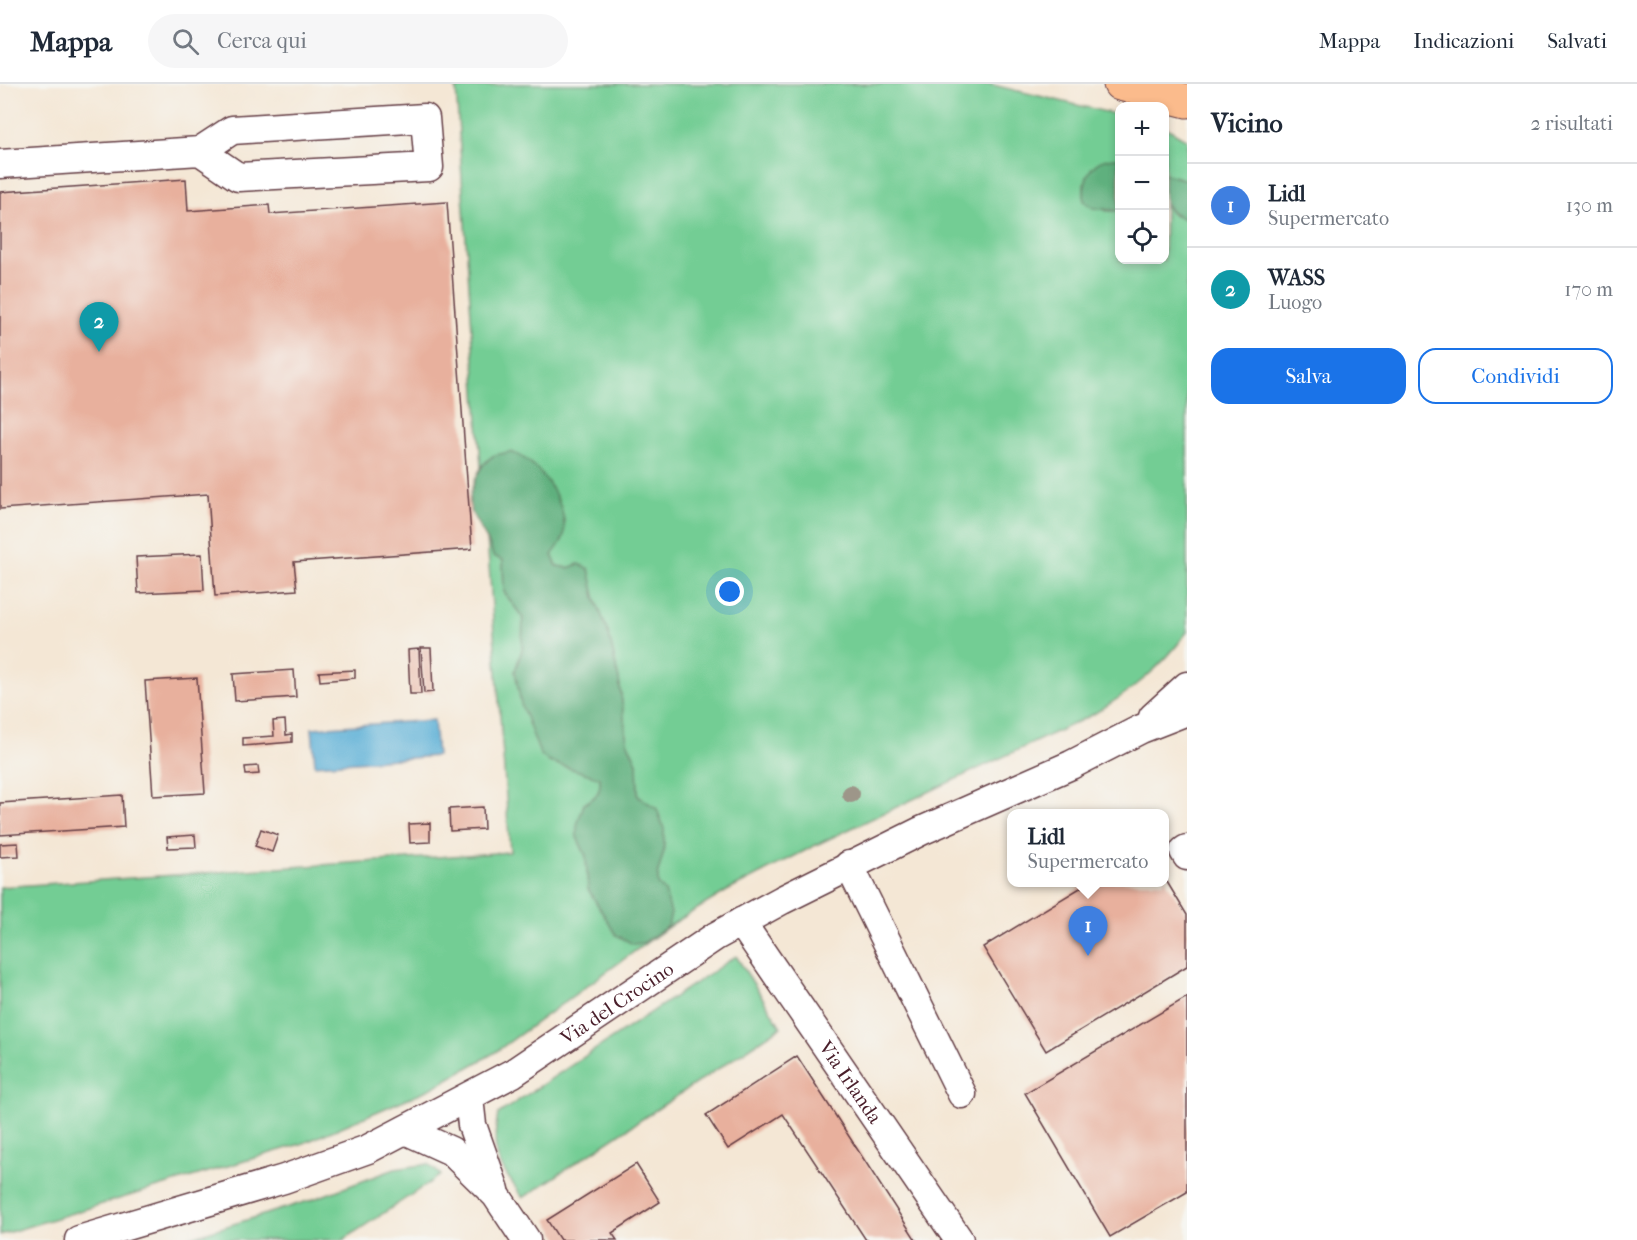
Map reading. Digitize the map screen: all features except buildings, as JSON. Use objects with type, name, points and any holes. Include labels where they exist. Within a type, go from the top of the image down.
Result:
[{"type":"main road","points":[[1120,84],[1187,101]]},
{"type":"street","points":[[0,164],[200,151],[232,130],[425,118],[429,167],[238,177],[200,151]]},
{"type":"street","name":"Via del Crocino","points":[[1141,729],[1187,686]]},
{"type":"street","name":"Via del Crocino","points":[[79,1240],[109,1235],[284,1179],[368,1149],[513,1073],[741,922],[849,866],[1071,765],[1141,729],[1187,711]]},
{"type":"street","points":[[1187,849],[1184,851],[1187,856]]},
{"type":"street","points":[[849,866],[962,1094]]},
{"type":"street","name":"Via Irlanda","points":[[741,922],[959,1240]]},
{"type":"street","points":[[469,1098],[472,1125],[496,1195]]},
{"type":"street","points":[[405,1130],[451,1151],[496,1195],[526,1240]]},
{"type":"green space","points":[[515,84],[989,84],[1115,114],[1115,159],[1084,183],[1084,201],[1107,211],[1115,211],[1115,264],[1169,264],[1169,210],[1172,214],[1187,220],[1187,632],[1167,657],[1144,679],[1092,715],[816,845],[727,891],[674,923],[494,1053],[432,1088],[304,1143],[0,1235],[0,887],[510,852],[487,538],[493,556],[503,560],[504,592],[523,618],[522,650],[515,671],[548,762],[600,777],[597,794],[584,804],[577,837],[586,856],[588,890],[643,943],[668,925],[665,892],[658,884],[658,872],[664,851],[657,809],[638,796],[637,763],[627,741],[619,680],[609,635],[596,601],[589,569],[579,564],[568,568],[557,566],[552,555],[564,535],[511,452],[493,456],[481,467],[456,88]]},
{"type":"green space","points":[[1169,129],[1187,140],[1187,180],[1169,175]]},
{"type":"green space","points":[[1115,158],[1115,211],[1093,208],[1084,201],[1087,176],[1095,165]]},
{"type":"green space","points":[[1169,175],[1187,180],[1187,220],[1169,208]]},
{"type":"green space","points":[[511,452],[522,457],[542,474],[557,497],[564,523],[564,535],[552,555],[557,566],[568,568],[579,564],[589,569],[596,601],[609,635],[619,680],[627,741],[637,763],[638,796],[657,809],[664,829],[664,851],[658,872],[658,884],[665,892],[671,913],[668,926],[643,943],[633,944],[616,935],[588,889],[586,856],[577,837],[577,825],[584,804],[599,791],[600,778],[548,761],[540,754],[521,704],[515,671],[522,650],[523,618],[504,592],[503,560],[493,556],[470,504],[472,488],[483,466],[493,456]]},
{"type":"green space","points":[[736,956],[781,1027],[523,1198],[502,1168],[496,1151],[498,1114]]},
{"type":"green space","points":[[428,1164],[441,1175],[343,1240],[182,1240],[311,1200],[395,1169]]},
{"type":"water","points":[[434,720],[437,756],[315,765],[312,728]]},
{"type":"place","name":"WASS","points":[[99,352]]},
{"type":"place","name":"Lidl","points":[[1088,956]]}]
